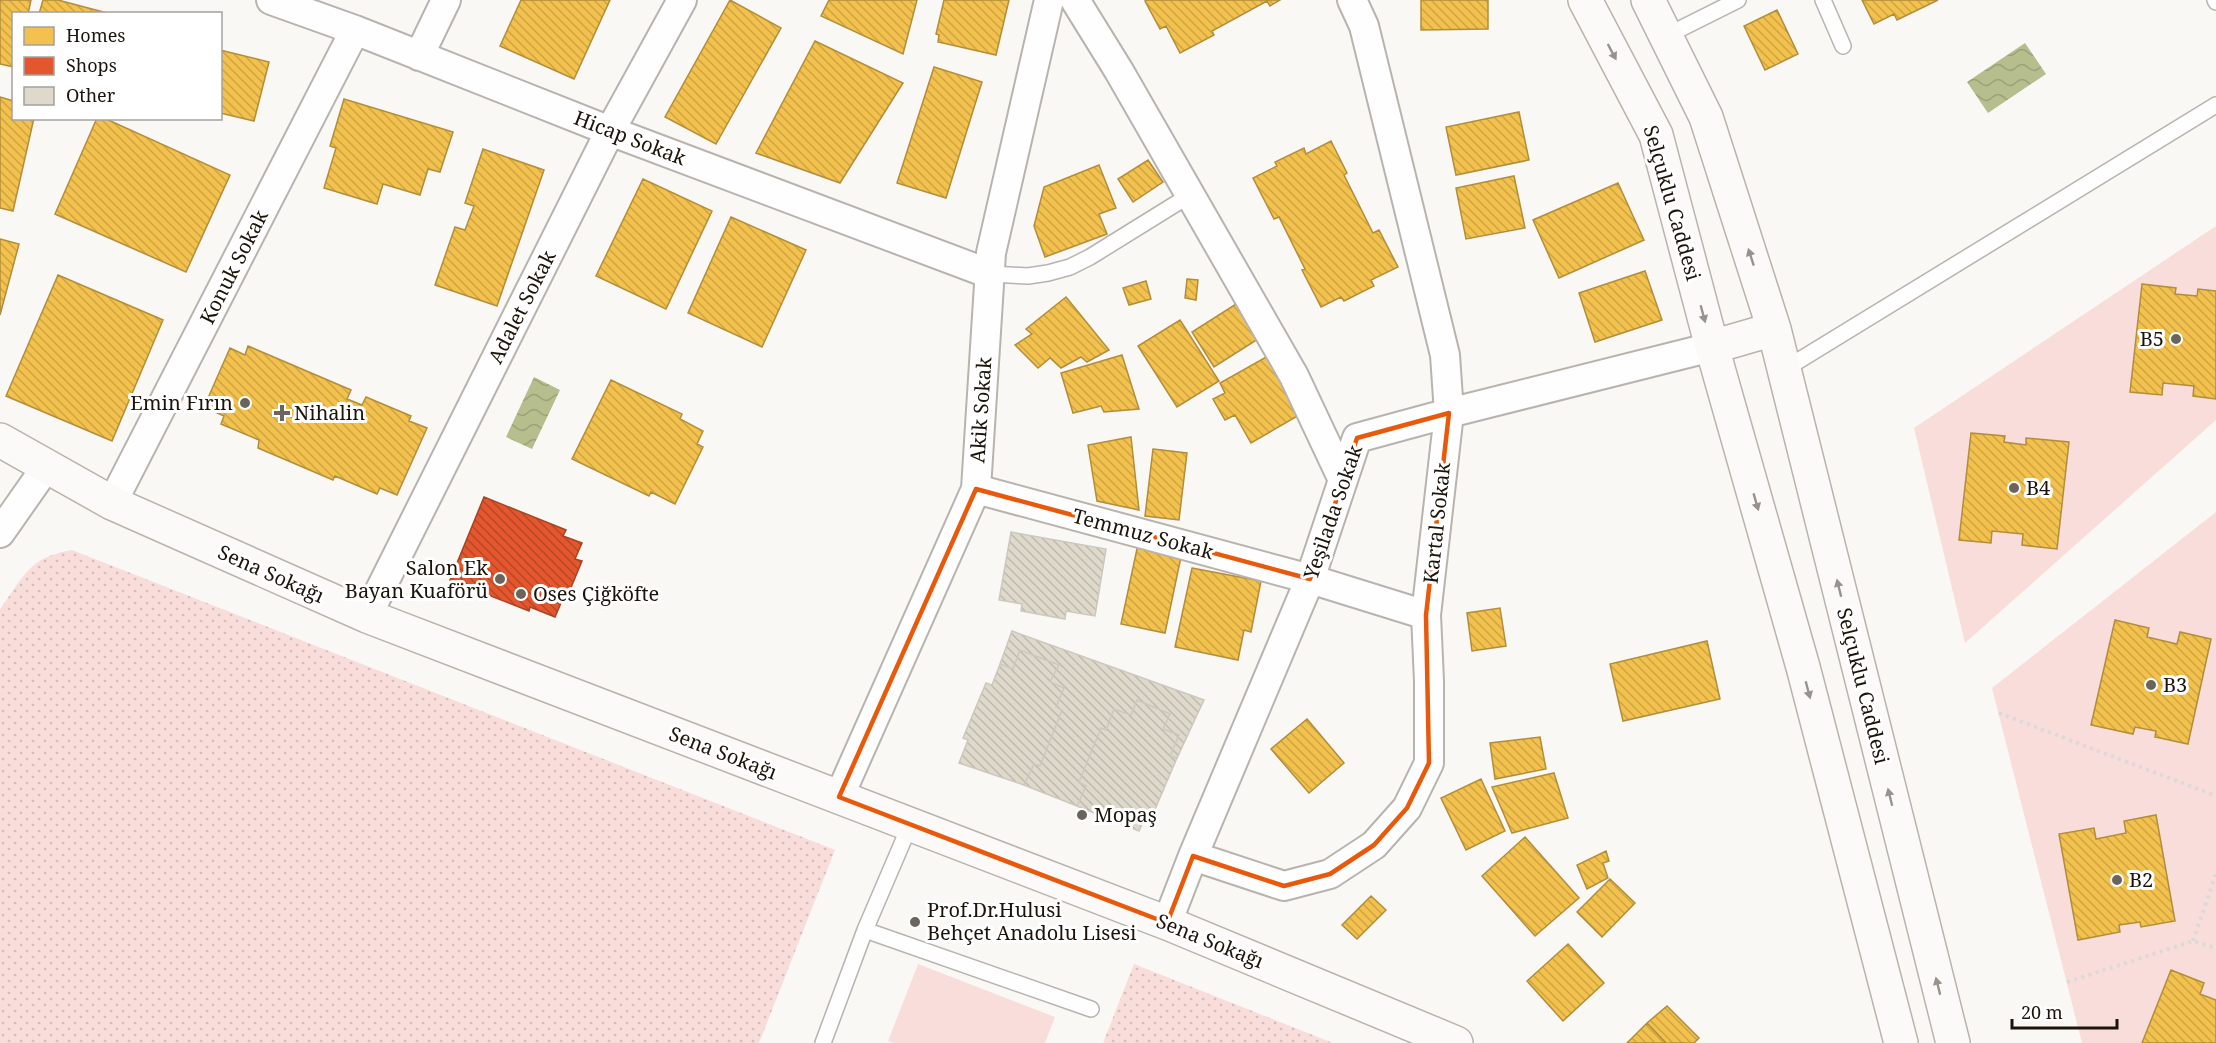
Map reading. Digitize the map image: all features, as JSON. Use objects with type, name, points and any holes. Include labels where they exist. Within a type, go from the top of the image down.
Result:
[{"type":"street","points":[[419,56],[446,0]]},
{"type":"street","name":"Adalet Sokak","points":[[367,616],[610,131],[682,0]]},
{"type":"street","name":"Akik Sokak","points":[[839,797],[976,489],[991,253],[1049,0]]},
{"type":"street","points":[[1075,0],[1119,71],[1294,376],[1343,480]]},
{"type":"street","name":"Kartal Sokak","points":[[1193,856],[1284,886],[1330,874],[1374,844],[1407,808],[1429,763],[1426,615],[1449,412],[1445,355],[1365,27],[1352,0]]},
{"type":"street","name":"Selçuklu Caddesi","points":[[1585,0],[1656,135],[1712,347],[1803,668],[1901,1043]]},
{"type":"street","name":"Selçuklu Caddesi","points":[[1648,0],[1706,117],[1774,329],[1953,1043]]},
{"type":"street","name":"Hicap Sokak","points":[[283,2],[610,131],[990,274]]},
{"type":"street","name":"Konuk Sokak","points":[[112,503],[355,30]]},
{"type":"street","points":[[1712,347],[1774,329]]},
{"type":"street","name":"Yeşilada Sokak","points":[[1167,923],[1310,579],[1357,438],[1449,412],[1712,347]]},
{"type":"street","name":"Sena Sokağı","points":[[0,440],[112,503],[367,616],[1167,923],[1456,1043]]},
{"type":"street","points":[[0,533],[46,466]]},
{"type":"street","name":"Temmuz Sokak","points":[[976,489],[1310,579],[1426,615]]},
{"type":"lane","points":[[1666,36],[1738,0]]},
{"type":"lane","points":[[1823,0],[1843,46]]},
{"type":"lane","points":[[1785,369],[2216,105]]},
{"type":"lane","points":[[990,274],[1028,276],[1070,267],[1190,195]]},
{"type":"lane","points":[[824,1043],[865,930],[910,825]]},
{"type":"lane","points":[[865,930],[1091,1009]]},
{"type":"path","points":[[1999,713],[2216,796]]},
{"type":"path","points":[[2193,941],[2216,874]]},
{"type":"path","points":[[2067,982],[2193,941],[2216,948]]},
{"type":"highlighted area","points":[[1449,413],[1426,615],[1429,763],[1407,808],[1374,845],[1330,874],[1284,886],[1193,856],[1167,923],[839,797],[976,489],[1310,579],[1357,438]]},
{"type":"shaded area","points":[[2216,226],[2216,420],[1965,643],[1914,428]]},
{"type":"shaded area","points":[[2216,512],[2216,1043],[2082,1043],[1992,688]]},
{"type":"shaded area","points":[[72,550],[835,850],[759,1043],[0,1043],[0,609],[28,570],[36,563],[57,553]]},
{"type":"shaded area","points":[[918,964],[1055,1017],[1045,1043],[894,1043],[888,1041]]},
{"type":"shaded area","points":[[1134,964],[1333,1043],[1103,1043]]},
{"type":"water","points":[[2025,43],[2046,74],[1988,113],[1967,82]]},
{"type":"water","points":[[534,377],[560,390],[532,449],[506,437]]},
{"type":"building: Homes","points":[[0,0],[31,0],[28,12],[12,12],[12,67],[0,64]]},
{"type":"building: Homes","points":[[43,0],[58,0],[103,12],[40,12]]},
{"type":"building: Homes","points":[[521,0],[610,0],[574,79],[500,46]]},
{"type":"building: Homes","points":[[730,0],[781,28],[716,144],[665,117]]},
{"type":"building: Homes","points":[[829,0],[917,0],[903,54],[821,16]]},
{"type":"building: Homes","points":[[944,0],[1009,0],[996,55],[938,42],[939,35],[936,34]]},
{"type":"building: Homes","points":[[1280,0],[1270,6],[1267,1],[1212,31],[1214,35],[1180,53],[1166,26],[1160,29],[1145,1]]},
{"type":"building: Homes","points":[[1421,0],[1488,0],[1488,29],[1421,30]]},
{"type":"building: Homes","points":[[1862,0],[1938,0],[1897,20],[1894,14],[1874,24]]},
{"type":"building: Homes","points":[[1777,10],[1798,54],[1765,70],[1744,26]]},
{"type":"building: Homes","points":[[815,41],[903,83],[840,183],[756,153]]},
{"type":"building: Homes","points":[[222,50],[269,62],[254,121],[222,113]]},
{"type":"building: Homes","points":[[934,67],[982,82],[946,198],[897,183]]},
{"type":"building: Homes","points":[[0,97],[12,100],[12,120],[34,120],[13,211],[0,208]]},
{"type":"building: Homes","points":[[344,99],[453,132],[440,172],[428,169],[420,195],[383,184],[377,204],[324,188],[336,148],[330,146]]},
{"type":"building: Homes","points":[[1519,112],[1529,160],[1456,175],[1446,127]]},
{"type":"building: Homes","points":[[96,120],[108,120],[230,175],[186,272],[55,214]]},
{"type":"building: Homes","points":[[1331,141],[1347,173],[1344,175],[1373,233],[1379,230],[1398,267],[1371,280],[1374,286],[1344,301],[1341,297],[1321,307],[1279,217],[1274,219],[1253,178],[1277,166],[1275,162],[1304,148],[1306,154]]},
{"type":"building: Homes","points":[[483,149],[544,170],[497,306],[435,285],[455,227],[465,230],[474,206],[465,203]]},
{"type":"building: Homes","points":[[1148,160],[1163,182],[1133,202],[1118,179]]},
{"type":"building: Homes","points":[[1099,165],[1116,208],[1099,214],[1107,234],[1045,257],[1034,226],[1044,187]]},
{"type":"building: Homes","points":[[1514,176],[1525,228],[1466,239],[1456,188]]},
{"type":"building: Homes","points":[[643,179],[712,211],[666,309],[596,276]]},
{"type":"building: Homes","points":[[1618,183],[1644,240],[1559,278],[1533,220]]},
{"type":"building: Homes","points":[[731,217],[806,250],[762,347],[688,313]]},
{"type":"building: Homes","points":[[0,239],[19,244],[0,315]]},
{"type":"building: Homes","points":[[1645,271],[1662,320],[1595,342],[1579,293]]},
{"type":"building: Homes","points":[[58,275],[163,320],[112,441],[6,396]]},
{"type":"building: Homes","points":[[1187,279],[1198,280],[1196,300],[1185,298]]},
{"type":"building: Homes","points":[[1146,281],[1151,299],[1129,305],[1123,288]]},
{"type":"building: Homes","name":"B5","points":[[2142,284],[2176,288],[2175,294],[2197,296],[2198,289],[2216,291],[2216,399],[2193,396],[2194,386],[2163,383],[2162,395],[2130,392]]},
{"type":"building: Homes","points":[[1066,297],[1109,350],[1087,362],[1081,357],[1061,368],[1050,358],[1038,368],[1015,345],[1032,334],[1026,329]]},
{"type":"building: Homes","points":[[1236,304],[1258,339],[1214,367],[1192,332]]},
{"type":"building: Homes","points":[[1180,320],[1219,381],[1177,407],[1138,346]]},
{"type":"building: Homes","points":[[248,346],[351,390],[347,399],[362,405],[366,397],[411,416],[409,421],[427,428],[397,495],[380,488],[377,494],[335,476],[333,480],[258,448],[259,440],[221,424],[224,416],[204,407],[230,348],[245,355]]},
{"type":"building: Homes","points":[[1122,355],[1139,409],[1104,412],[1101,406],[1073,413],[1061,373]]},
{"type":"building: Homes","points":[[1268,356],[1301,414],[1251,443],[1235,415],[1225,420],[1213,399],[1225,393],[1220,383]]},
{"type":"building: Homes","points":[[611,380],[682,414],[680,419],[703,431],[697,444],[703,447],[675,504],[651,492],[649,496],[572,459]]},
{"type":"building: Homes","name":"B4","points":[[1971,433],[2005,436],[2004,442],[2026,445],[2026,438],[2069,442],[2057,549],[2022,545],[2023,534],[1992,531],[1991,543],[1959,540]]},
{"type":"building: Homes","points":[[1131,437],[1139,510],[1097,501],[1088,445]]},
{"type":"building: Homes","points":[[1153,449],[1187,453],[1179,520],[1145,516]]},
{"type":"building: Homes","points":[[1138,544],[1182,552],[1165,633],[1121,624]]},
{"type":"building: Homes","points":[[1192,568],[1261,581],[1251,632],[1244,630],[1238,660],[1175,647]]},
{"type":"building: Homes","points":[[1500,608],[1506,646],[1472,651],[1467,613]]},
{"type":"building: Homes","name":"B3","points":[[2115,620],[2149,628],[2147,637],[2177,644],[2180,632],[2211,639],[2188,744],[2155,737],[2156,731],[2135,727],[2133,734],[2091,725]]},
{"type":"building: Homes","points":[[1707,641],[1720,699],[1623,721],[1610,664]]},
{"type":"building: Homes","points":[[1307,719],[1344,763],[1309,793],[1271,749]]},
{"type":"building: Homes","points":[[1540,737],[1546,769],[1495,779],[1490,743]]},
{"type":"building: Homes","points":[[1554,773],[1568,818],[1512,833],[1492,787]]},
{"type":"building: Homes","points":[[1481,779],[1505,831],[1466,850],[1441,798]]},
{"type":"building: Homes","name":"B2","points":[[2156,815],[2175,921],[2141,927],[2140,922],[2119,925],[2120,932],[2078,940],[2059,834],[2094,828],[2096,839],[2126,833],[2124,821]]},
{"type":"building: Homes","points":[[1525,837],[1579,898],[1535,936],[1482,876]]},
{"type":"building: Homes","points":[[1606,851],[1609,861],[1603,863],[1608,878],[1587,889],[1577,865]]},
{"type":"building: Homes","points":[[1610,879],[1635,903],[1602,937],[1577,912]]},
{"type":"building: Homes","points":[[1371,896],[1386,910],[1357,939],[1342,925]]},
{"type":"building: Homes","points":[[1568,944],[1604,983],[1563,1021],[1527,981]]},
{"type":"building: Homes","points":[[2171,970],[2204,983],[2200,994],[2216,1000],[2216,1043],[2142,1043]]},
{"type":"building: Homes","points":[[1667,1006],[1699,1038],[1694,1043],[1666,1043],[1647,1023]]},
{"type":"building: Homes","points":[[1647,1023],[1666,1043],[1627,1043]]},
{"type":"building: Shops","points":[[484,497],[566,530],[563,536],[582,543],[575,559],[582,561],[567,597],[564,596],[555,617],[530,607],[529,611],[450,580]]},
{"type":"building: Other","points":[[1011,532],[1106,549],[1095,616],[1066,611],[1065,619],[1021,611],[1022,604],[999,600]]},
{"type":"building: Other","points":[[1012,631],[1204,700],[1177,758],[1170,756],[1179,735],[1163,729],[1170,714],[1137,700],[1131,715],[1114,709],[1106,730],[1101,728],[1079,782],[1086,786],[1077,806],[1024,785],[1034,764],[1040,766],[1062,710],[1056,707],[1064,688],[1050,682],[1059,665],[1020,650],[1013,669],[1000,664]]},
{"type":"building: Other","points":[[1020,650],[1059,665],[1050,682],[1064,688],[1056,707],[1062,710],[1040,766],[1034,764],[1024,785],[959,763],[968,740],[963,738],[986,683],[992,685],[1000,664],[1013,669]]},
{"type":"building: Other","points":[[1137,700],[1170,714],[1163,729],[1179,735],[1170,756],[1177,758],[1153,814],[1147,812],[1139,831],[1077,806],[1086,786],[1079,782],[1101,728],[1106,730],[1114,709],[1131,715]]},
{"type":"place","name":"B5","points":[[2176,339]]},
{"type":"place","name":"Emin Fırın","points":[[245,403]]},
{"type":"place","name":"Nihalin","points":[[282,413]]},
{"type":"place","name":"B4","points":[[2014,488]]},
{"type":"place","name":"Salon Ek Bayan Kuaförü","points":[[500,579]]},
{"type":"place","name":"Oses Çiğköfte","points":[[521,594]]},
{"type":"place","name":"B3","points":[[2151,685]]},
{"type":"place","name":"Mopaş","points":[[1082,815]]},
{"type":"place","name":"B2","points":[[2117,880]]},
{"type":"place","name":"Prof.Dr.Hulusi Behçet Anadolu Lisesi","points":[[915,922]]}]
